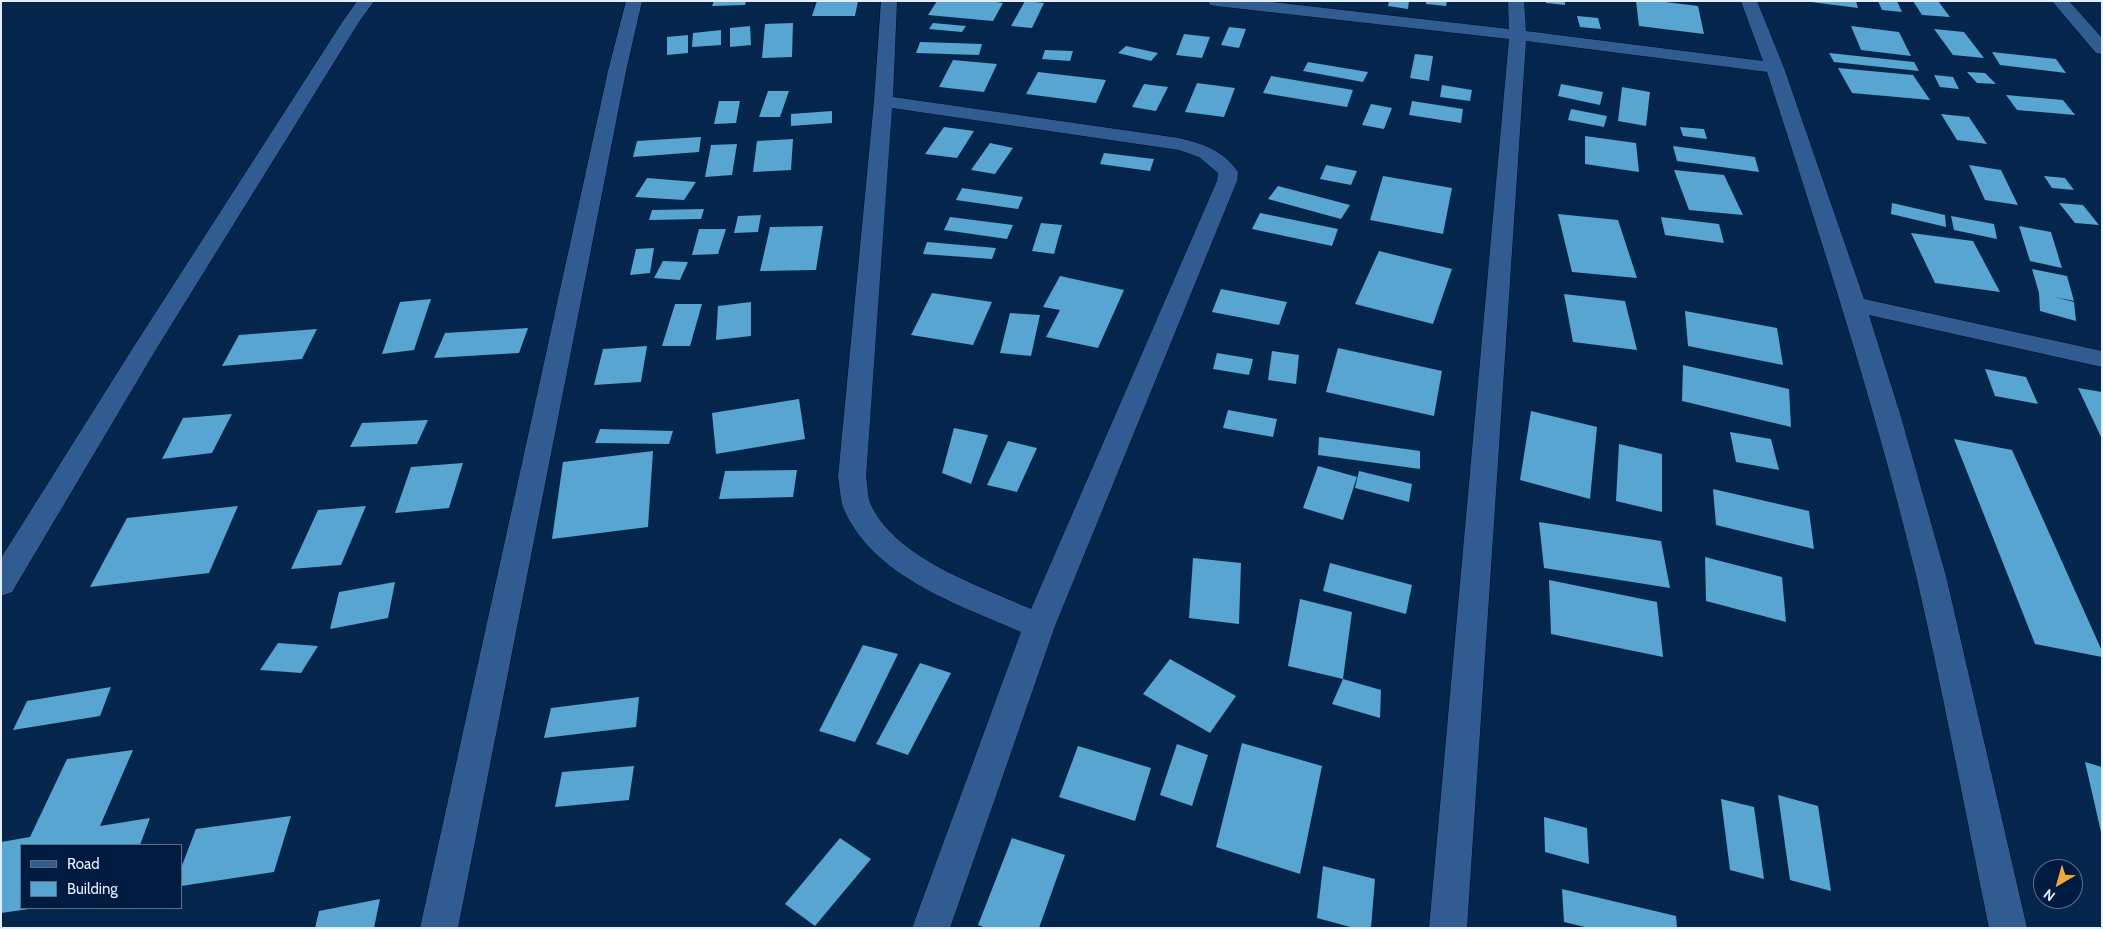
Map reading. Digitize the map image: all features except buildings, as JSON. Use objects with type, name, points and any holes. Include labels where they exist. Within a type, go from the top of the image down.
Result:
[{"type":"street","points":[[1,584],[143,351],[351,21],[366,1]]},
{"type":"street","points":[[440,928],[617,71],[634,1]]},
{"type":"street","points":[[889,1],[884,101],[852,477],[858,509],[872,532],[896,556],[932,577],[1039,626]]},
{"type":"street","points":[[1216,1],[1518,35],[1775,68]]},
{"type":"street","points":[[1448,928],[1518,35],[1516,1]]},
{"type":"street","points":[[1749,1],[1775,68],[1854,304],[1888,417],[1931,576],[2008,928]]},
{"type":"street","points":[[2060,1],[2102,49]]},
{"type":"street","points":[[884,101],[1179,144],[1200,149],[1217,158],[1228,172],[1223,190],[1039,626],[931,928]]},
{"type":"street","points":[[1854,304],[2102,359]]}]
